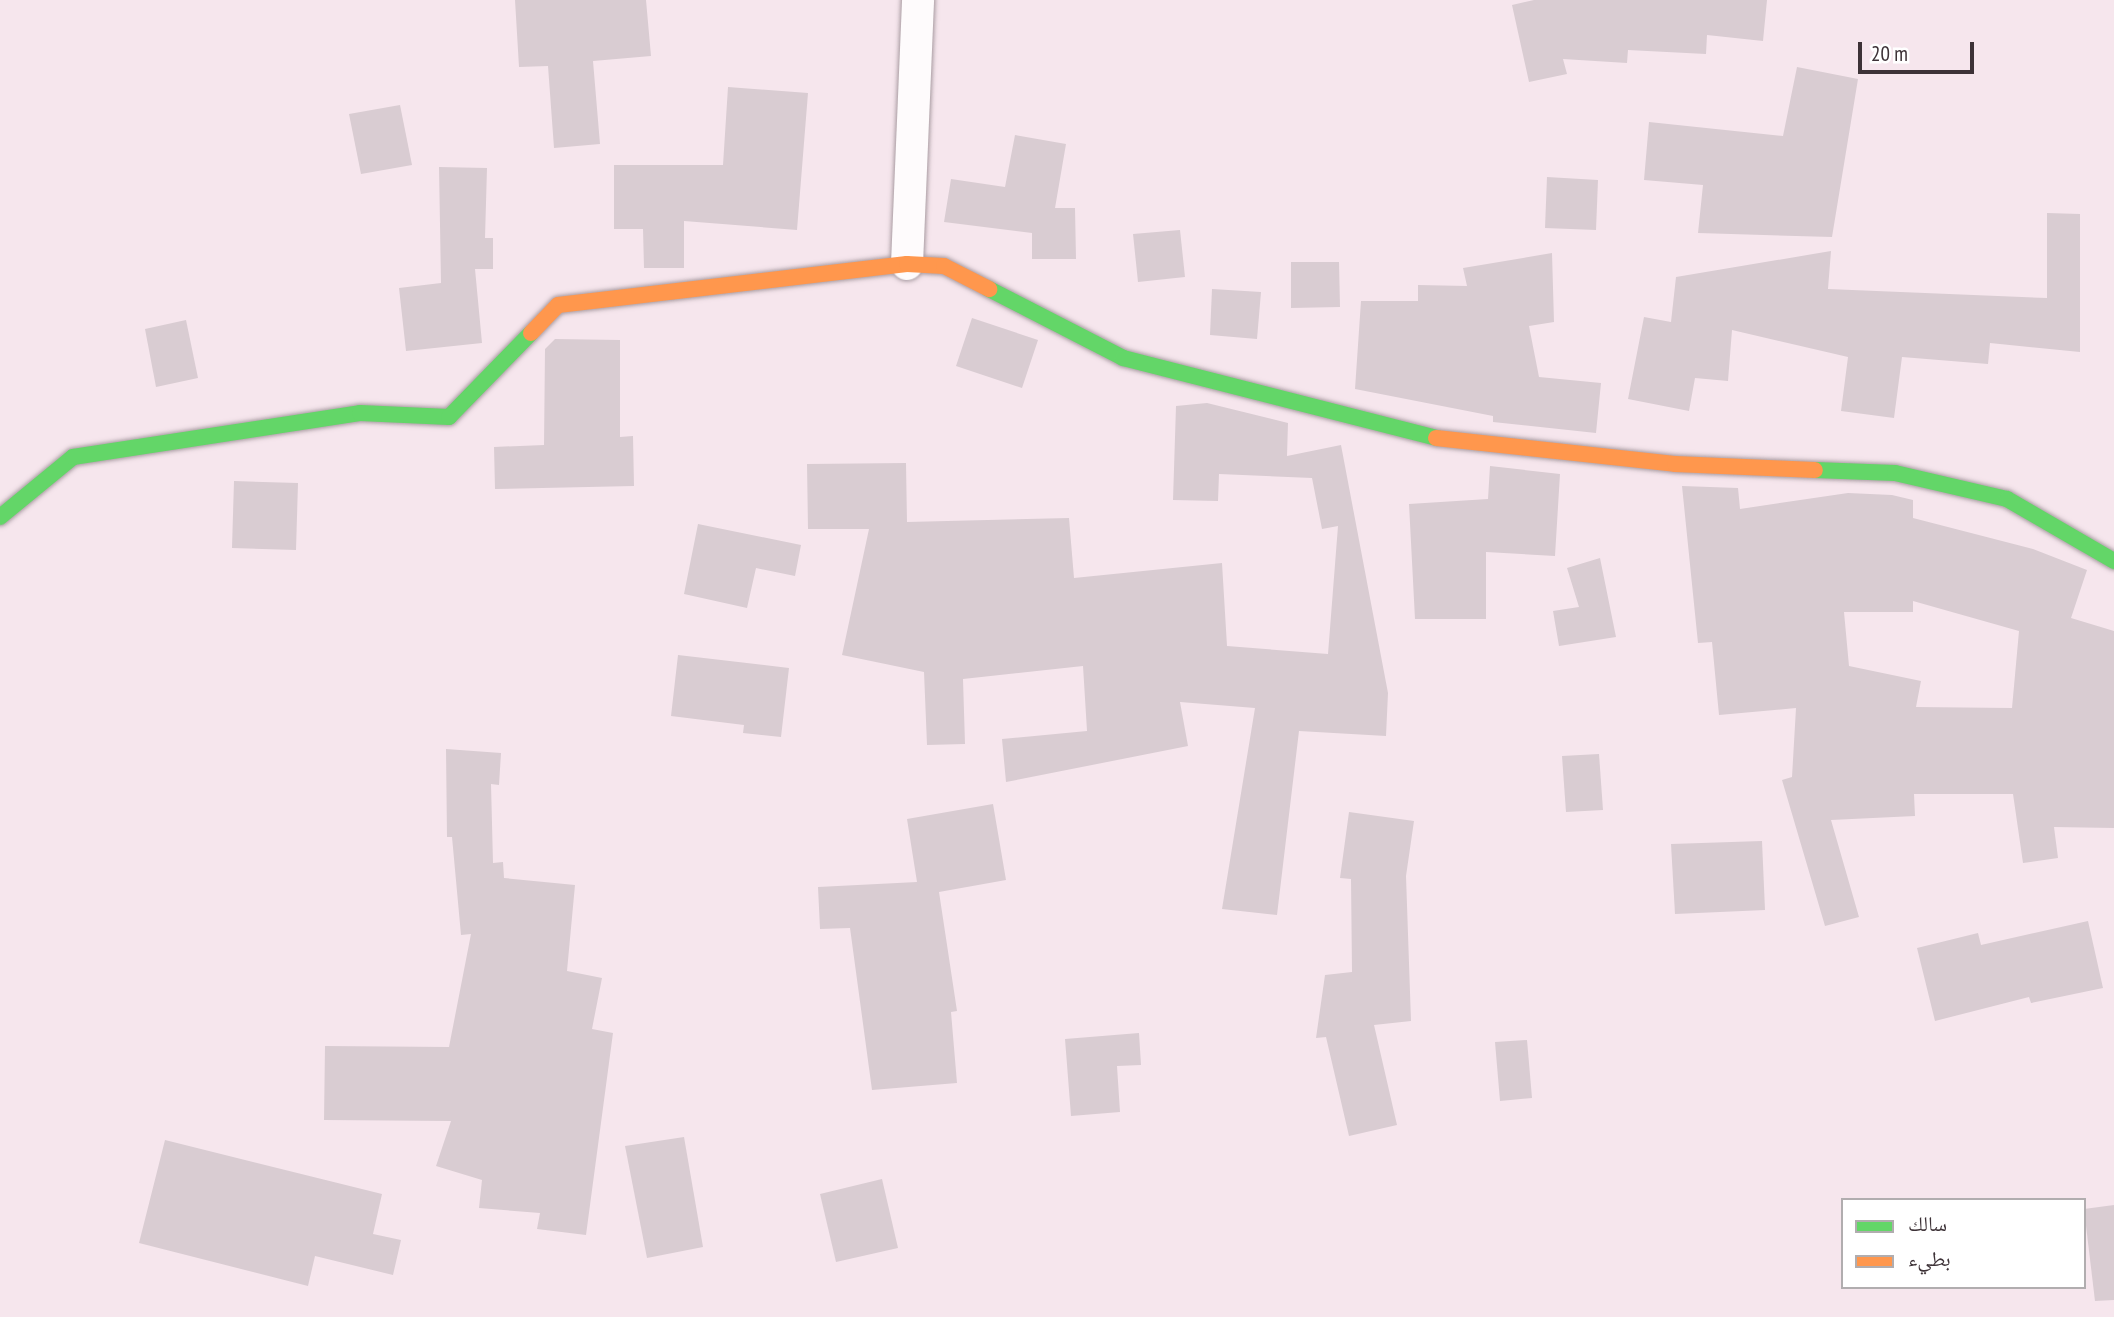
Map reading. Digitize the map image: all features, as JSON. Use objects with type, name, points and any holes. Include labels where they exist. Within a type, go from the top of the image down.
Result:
[{"type":"street","points":[[907,264],[918,0]]},
{"type":"street","points":[[0,517],[73,457],[360,413],[449,416],[558,305],[907,264],[944,266],[1123,358],[1433,438],[1675,464],[1895,473],[2007,499],[2114,561]]},
{"type":"building","points":[[515,0],[646,0],[651,56],[593,61],[600,144],[554,148],[548,66],[519,67]]},
{"type":"building","points":[[1534,0],[1767,0],[1763,41],[1707,35],[1706,54],[1628,50],[1627,63],[1563,59],[1567,74],[1529,82],[1512,5]]},
{"type":"building","points":[[1797,67],[1858,79],[1832,237],[1698,233],[1703,185],[1644,180],[1649,122],[1783,136]]},
{"type":"building","points":[[728,87],[808,93],[797,230],[684,221],[684,268],[644,268],[643,229],[614,229],[614,165],[723,165]]},
{"type":"building","points":[[400,105],[412,165],[361,174],[349,114]]},
{"type":"building","points":[[1015,135],[1066,144],[1055,208],[1075,208],[1076,259],[1032,259],[1032,233],[944,222],[951,179],[1005,187]]},
{"type":"building","points":[[439,167],[487,168],[485,238],[493,238],[493,269],[475,269],[482,343],[406,351],[399,288],[441,283]]},
{"type":"building","points":[[1547,177],[1598,180],[1596,230],[1545,228]]},
{"type":"building","points":[[2047,213],[2080,214],[2080,352],[1990,343],[1988,364],[1902,357],[1894,418],[1841,411],[1848,357],[1732,330],[1728,381],[1695,378],[1689,411],[1628,399],[1644,317],[1671,322],[1676,277],[1831,251],[1828,289],[2047,298]]},
{"type":"building","points":[[1180,230],[1185,277],[1138,282],[1133,234]]},
{"type":"building","points":[[1552,253],[1554,322],[1529,326],[1539,377],[1601,383],[1596,433],[1493,422],[1493,416],[1355,389],[1361,301],[1418,301],[1418,285],[1467,286],[1463,268]]},
{"type":"building","points":[[1291,262],[1339,262],[1340,307],[1291,308]]},
{"type":"building","points":[[1212,289],[1261,292],[1257,339],[1210,335]]},
{"type":"building","points":[[972,318],[1038,340],[1022,388],[956,366]]},
{"type":"building","points":[[186,320],[198,378],[156,387],[145,329]]},
{"type":"building","points":[[555,339],[620,340],[620,437],[633,436],[634,486],[495,489],[494,447],[544,445],[545,349]]},
{"type":"building","points":[[1207,403],[1288,423],[1287,456],[1341,445],[1388,693],[1386,736],[1299,731],[1277,915],[1222,909],[1255,708],[1180,702],[1188,746],[1006,782],[1002,739],[1087,731],[1083,666],[963,679],[965,744],[927,745],[924,672],[842,655],[869,529],[808,529],[807,464],[906,463],[907,522],[1069,518],[1074,578],[1222,563],[1227,646],[1328,654],[1338,526],[1322,529],[1312,478],[1219,474],[1218,501],[1173,500],[1176,406]]},
{"type":"building","points":[[1490,466],[1560,474],[1555,556],[1486,552],[1486,619],[1415,619],[1409,504],[1488,499]]},
{"type":"building","points":[[234,481],[298,483],[296,550],[232,548]]},
{"type":"building","points":[[1682,486],[1738,488],[1740,509],[1848,493],[1892,495],[1913,500],[1913,518],[2033,549],[2087,570],[2071,618],[2114,631],[2114,828],[2054,827],[2058,858],[2023,863],[2013,794],[1914,794],[1915,816],[1831,820],[1859,917],[1825,926],[1782,780],[1792,777],[1796,708],[1719,715],[1712,642],[1698,643]],"holes":[[[1913,601],[2019,631],[2012,708],[1916,707],[1921,681],[1849,666],[1844,612],[1913,612]]]},
{"type":"building","points":[[698,524],[801,545],[795,576],[756,568],[747,608],[684,594]]},
{"type":"building","points":[[1600,558],[1616,637],[1559,646],[1553,611],[1579,607],[1567,568]]},
{"type":"building","points":[[678,655],[789,668],[781,737],[743,733],[744,725],[671,716]]},
{"type":"building","points":[[446,749],[501,753],[499,785],[491,784],[493,863],[503,862],[504,878],[575,885],[567,971],[602,978],[592,1029],[613,1033],[586,1235],[537,1229],[540,1213],[479,1208],[482,1180],[436,1166],[451,1121],[324,1120],[325,1046],[449,1047],[471,934],[461,935],[452,837],[447,837]]},
{"type":"building","points":[[1599,754],[1603,810],[1566,812],[1562,756]]},
{"type":"building","points":[[993,804],[1006,880],[939,892],[957,1011],[951,1012],[957,1083],[872,1090],[850,928],[820,929],[818,887],[917,882],[907,819]]},
{"type":"building","points":[[1349,812],[1414,821],[1406,876],[1411,1021],[1374,1025],[1397,1125],[1349,1136],[1326,1037],[1316,1038],[1325,975],[1352,972],[1351,879],[1340,878]]},
{"type":"building","points":[[1762,841],[1765,910],[1675,914],[1671,844]]},
{"type":"building","points":[[2088,921],[2103,988],[2031,1003],[2029,997],[1935,1021],[1917,948],[1978,933],[1981,945]]},
{"type":"building","points":[[1139,1033],[1141,1065],[1117,1066],[1120,1112],[1071,1116],[1065,1039]]},
{"type":"building","points":[[1527,1040],[1532,1098],[1500,1101],[1495,1042]]},
{"type":"building","points":[[684,1137],[703,1247],[647,1258],[625,1146]]},
{"type":"building","points":[[165,1140],[382,1194],[373,1234],[401,1240],[393,1275],[315,1256],[308,1286],[139,1243]]},
{"type":"building","points":[[882,1179],[898,1248],[836,1262],[820,1194]]},
{"type":"building","points":[[2114,1205],[2114,1300],[2095,1301],[2086,1209]]},
{"type":"traffic: fast","points":[[989,289],[1123,358],[1436,438]]},
{"type":"traffic: fast","points":[[0,517],[73,457],[360,413],[449,417],[531,333]]},
{"type":"traffic: fast","points":[[1815,470],[1895,473],[2007,499],[2114,561]]},
{"type":"traffic: slow","points":[[531,333],[558,305],[907,264],[944,266],[989,289]]},
{"type":"traffic: slow","points":[[1436,438],[1675,464],[1815,470]]}]
